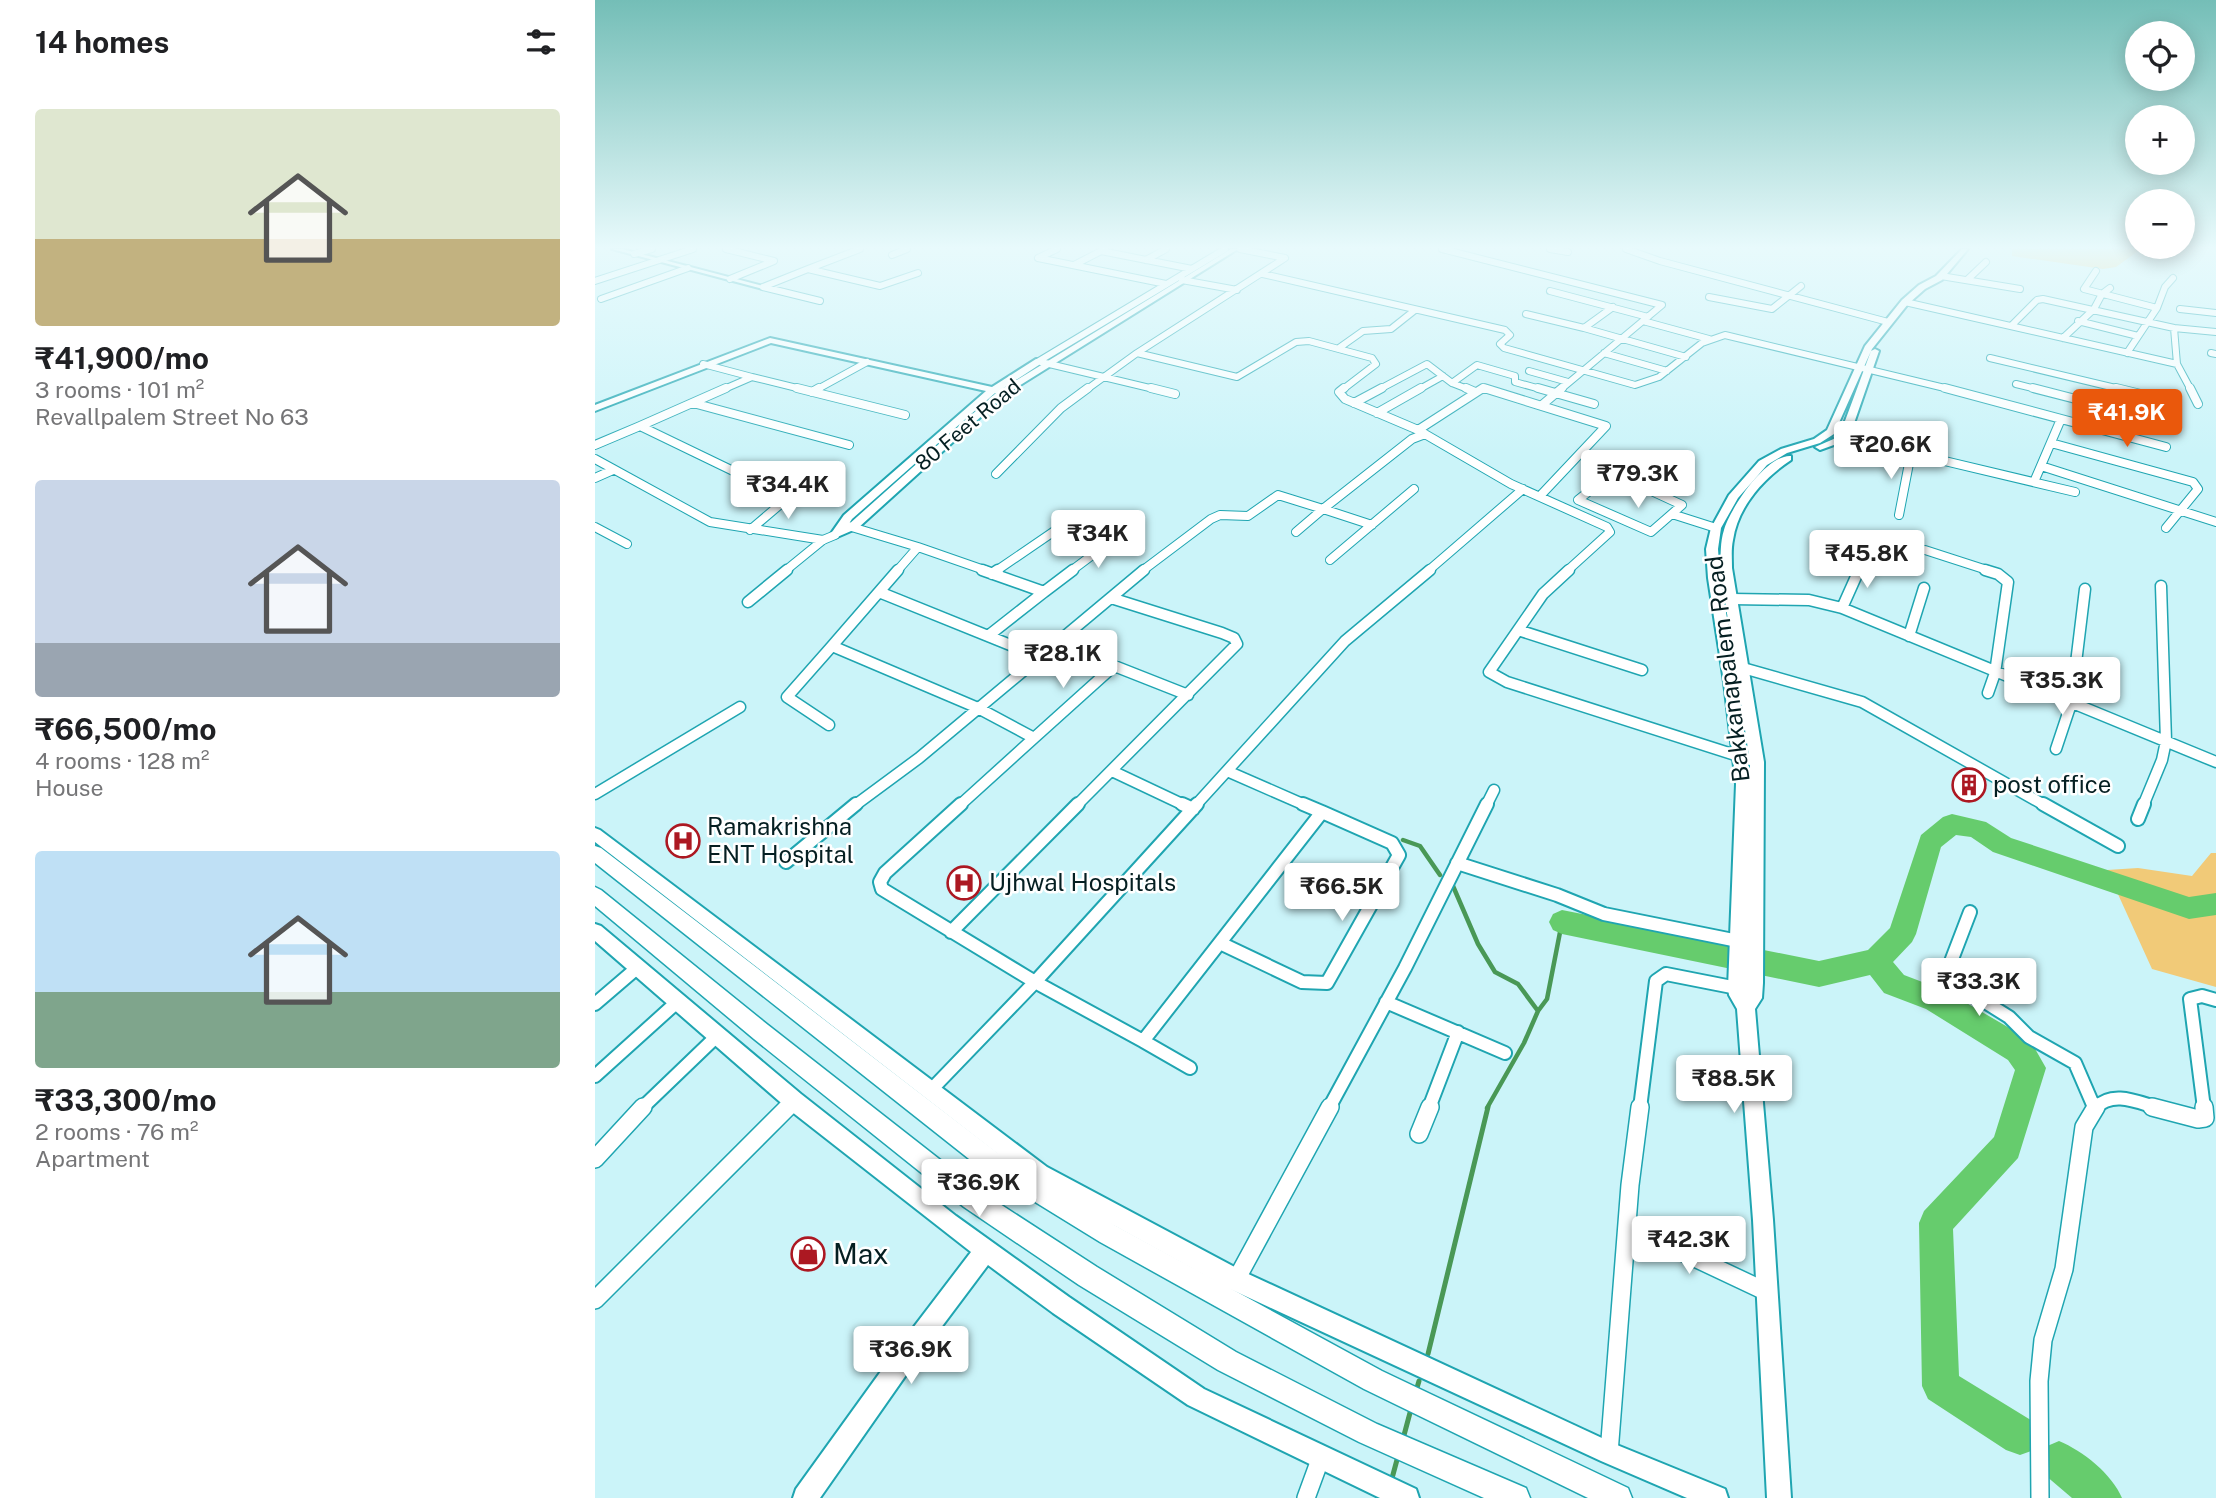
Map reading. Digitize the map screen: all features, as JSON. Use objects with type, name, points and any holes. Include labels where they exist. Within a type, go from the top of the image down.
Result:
[{"type":"main road","points":[[595,853],[991,1162],[1160,1263],[1399,1392],[1618,1498]]},
{"type":"main road","points":[[595,895],[761,1032],[972,1199],[1100,1284],[1227,1360],[1400,1447],[1517,1498]]},
{"type":"street","points":[[1043,362],[1111,319]]},
{"type":"street","name":"80 Feet Road","points":[[835,535],[995,393],[1116,319]]},
{"type":"street","points":[[996,474],[1061,408],[1137,353],[1191,319]]},
{"type":"street","points":[[1339,348],[1363,331],[1391,329],[1404,319]]},
{"type":"street","points":[[1455,319],[1505,330],[1510,335],[1500,346],[1635,385],[1641,385],[1667,371],[1709,339],[1729,335],[2166,447]]},
{"type":"street","points":[[1549,319],[1686,357]]},
{"type":"street","points":[[1584,328],[1597,319]]},
{"type":"street","points":[[1542,405],[1645,319],[1709,339]]},
{"type":"street","points":[[1876,319],[1888,322]]},
{"type":"street","name":"Bakkanapalem Road","points":[[1744,948],[1741,756],[1713,578],[1716,528],[1733,497],[1763,463],[1784,451],[1817,441],[1831,432],[1864,369],[1863,355],[1891,319]]},
{"type":"street","points":[[1839,440],[1847,429],[1864,369],[1897,319]]},
{"type":"street","points":[[1981,319],[2177,364]]},
{"type":"street","points":[[2011,326],[2018,319]]},
{"type":"street","points":[[2063,338],[2080,319]]},
{"type":"street","points":[[2139,319],[2174,328],[2216,332]]},
{"type":"street","points":[[2186,319],[2192,329]]},
{"type":"street","points":[[2077,321],[2138,337]]},
{"type":"street","points":[[2127,353],[2148,321]]},
{"type":"street","points":[[2174,328],[2177,364],[2198,404]]},
{"type":"street","points":[[1137,353],[1237,377],[1296,342],[1309,341],[1339,348],[1377,361],[1339,392],[1345,400],[1421,432],[1523,489],[1607,527],[1610,531],[1543,594],[1489,672],[1494,677],[1757,762]]},
{"type":"street","points":[[595,410],[706,365],[769,344],[995,393]]},
{"type":"street","points":[[1604,353],[1667,371]]},
{"type":"street","points":[[1990,358],[2161,399]]},
{"type":"street","points":[[1043,362],[1175,394]]},
{"type":"street","points":[[812,392],[864,363]]},
{"type":"street","points":[[706,365],[905,415]]},
{"type":"street","points":[[1354,403],[1424,365],[1431,366],[1452,383],[1475,392]]},
{"type":"street","points":[[1452,383],[1477,365],[1515,376],[1515,382],[1594,404]]},
{"type":"street","points":[[1529,372],[1568,382]]},
{"type":"street","points":[[1377,413],[1443,376]]},
{"type":"street","points":[[595,445],[752,377]]},
{"type":"street","points":[[2016,384],[2161,421]]},
{"type":"street","points":[[1296,532],[1421,432],[1483,388],[1607,426],[1539,496]]},
{"type":"street","points":[[693,403],[849,445]]},
{"type":"street","points":[[2034,482],[2061,419]]},
{"type":"street","points":[[641,426],[783,495],[783,502],[750,530]]},
{"type":"street","points":[[1779,1498],[1767,1292],[1744,990],[1744,948],[1757,762],[1726,568],[1727,539],[1743,504],[1781,461],[1839,440],[1910,453],[2075,492]]},
{"type":"street","points":[[2051,443],[2193,482],[2198,489],[2167,528]]},
{"type":"street","points":[[1899,515],[1910,453]]},
{"type":"street","points":[[595,459],[710,522],[823,540]]},
{"type":"street","points":[[2041,466],[2216,522]]},
{"type":"street","points":[[595,478],[613,470]]},
{"type":"street","points":[[1602,481],[1579,500],[1651,532],[1682,505],[1643,488]]},
{"type":"street","points":[[1330,560],[1414,489]]},
{"type":"street","points":[[931,1090],[1035,982],[1345,641],[1492,520],[1523,489]]},
{"type":"street","points":[[786,862],[869,793],[919,758],[1056,643],[1211,519],[1220,515],[1248,516],[1278,495],[1372,525]]},
{"type":"street","points":[[1672,514],[1716,528]]},
{"type":"street","points":[[992,574],[1075,517]]},
{"type":"street","points":[[988,636],[1135,523]]},
{"type":"street","points":[[848,525],[1044,592]]},
{"type":"street","points":[[595,527],[627,544]]},
{"type":"street","points":[[748,602],[823,540],[835,535]]},
{"type":"street","points":[[829,725],[787,697],[918,547]]},
{"type":"street","points":[[1925,550],[1998,574],[2008,582],[1995,673],[1988,693]]},
{"type":"street","points":[[1842,608],[1863,561]]},
{"type":"street","points":[[2138,818],[2162,760],[2166,741],[2161,586]]},
{"type":"street","points":[[1914,638],[1924,588]]},
{"type":"street","points":[[2056,749],[2071,704],[2085,589]]},
{"type":"street","points":[[879,593],[1040,657]]},
{"type":"street","points":[[951,932],[1237,644],[1234,638],[1111,598]]},
{"type":"street","points":[[1731,599],[1800,600],[1842,608],[2216,762]]},
{"type":"street","points":[[1518,630],[1642,670]]},
{"type":"street","points":[[1056,643],[1188,695]]},
{"type":"street","points":[[832,646],[978,708],[1034,738]]},
{"type":"street","points":[[1114,666],[885,873],[880,882],[882,889],[951,932],[1190,1068]]},
{"type":"street","points":[[1743,668],[1807,688],[1846,696],[1887,715],[2118,846]]},
{"type":"street","points":[[595,794],[740,707]]},
{"type":"street","points":[[1112,771],[1193,809]]},
{"type":"street","points":[[1220,943],[1302,982],[1327,983],[1399,855],[1392,843],[1227,771]]},
{"type":"street","points":[[1236,1280],[1386,1002],[1494,790]]},
{"type":"street","points":[[1143,1041],[1322,812]]},
{"type":"street","points":[[595,834],[1040,1174],[1236,1280],[1609,1453],[1716,1498]]},
{"type":"street","points":[[1457,863],[1557,895],[1604,914],[1744,948]]},
{"type":"street","points":[[1970,912],[1947,972],[1949,980],[2009,1017],[2029,1037],[2075,1063],[2094,1107]]},
{"type":"street","points":[[596,934],[793,1101],[986,1250],[1196,1397],[1395,1492]]},
{"type":"street","points":[[595,1004],[637,968]]},
{"type":"street","points":[[1609,1453],[1627,1226],[1656,981],[1666,974],[1676,975],[1744,990]]},
{"type":"street","points":[[2040,1498],[2039,1381],[2043,1340],[2064,1269],[2084,1127],[2094,1107],[2105,1099],[2117,1097],[2198,1119],[2205,1118],[2210,1097],[2190,999],[2202,996],[2216,1000]]},
{"type":"street","points":[[1386,1002],[1505,1053]]},
{"type":"street","points":[[595,1076],[676,1003]]},
{"type":"street","points":[[1419,1134],[1458,1032]]},
{"type":"street","points":[[595,1159],[653,1096],[718,1035]]},
{"type":"street","points":[[595,1300],[793,1101]]},
{"type":"street","points":[[1627,1226],[1767,1292]]},
{"type":"street","points":[[804,1498],[986,1250]]},
{"type":"street","points":[[1306,1498],[1321,1457]]},
{"type":"shaded area","points":[[2211,853],[2216,853],[2216,987],[2152,969],[2107,870],[2138,868],[2192,876]]},
{"type":"building","name":"post office","points":[[1965,769],[1978,778],[1972,792],[1954,778]]},
{"type":"waterway","points":[[1876,961],[1902,934],[1930,842],[1952,824],[1977,829],[2002,845],[2189,908],[2216,904]]},
{"type":"waterway","points":[[1403,840],[1420,846],[1440,875]]},
{"type":"waterway","points":[[1453,886],[1478,944],[1495,972],[1518,984],[1538,1011]]},
{"type":"waterway","points":[[1538,1011],[1547,999],[1562,922]]},
{"type":"waterway","points":[[1562,922],[1819,974],[1876,961]]},
{"type":"waterway","points":[[1876,961],[1894,984],[1936,1000],[2002,1038],[2019,1050],[2031,1068],[2007,1147],[1936,1223],[1941,1386],[2020,1436]]},
{"type":"waterway","points":[[1487,1108],[1524,1043],[1538,1011]]},
{"type":"waterway","points":[[1428,1354],[1488,1107]]},
{"type":"waterway","points":[[1416,1391],[1419,1381]]},
{"type":"waterway","points":[[1403,1439],[1411,1409]]},
{"type":"waterway","points":[[1391,1482],[1398,1456]]},
{"type":"waterway","points":[[2059,1461],[2102,1498]]},
{"type":"place","name":"post office","points":[[1969,785]]},
{"type":"place","name":"Ramakrishna ENT Hospital","points":[[683,841]]},
{"type":"place","name":"Ujhwal Hospitals","points":[[964,883]]},
{"type":"place","name":"Max","points":[[808,1254]]}]
